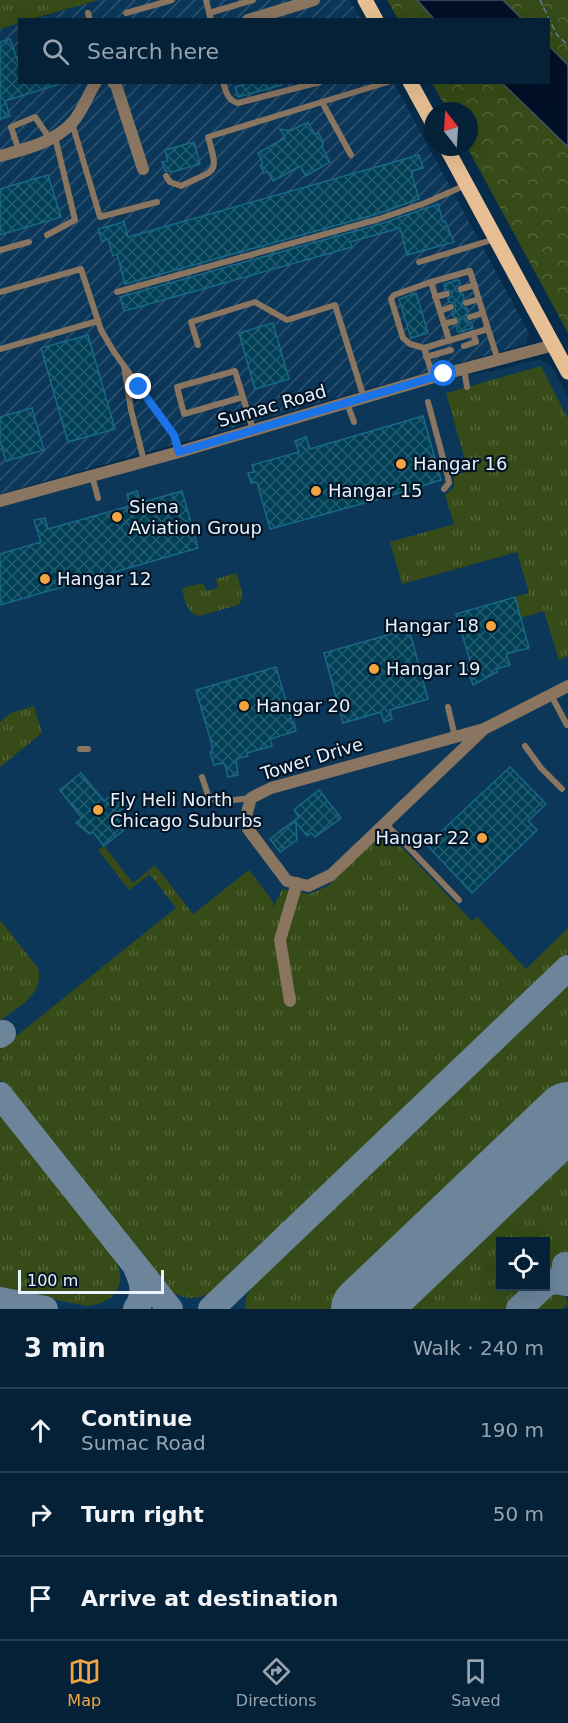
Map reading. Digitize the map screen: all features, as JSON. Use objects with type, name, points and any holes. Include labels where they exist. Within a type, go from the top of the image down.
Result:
[{"type":"main road","points":[[365,0],[375,18]]},
{"type":"main road","points":[[411,84],[424,108]]},
{"type":"main road","points":[[451,156],[568,372]]},
{"type":"street","points":[[253,18],[314,0]]},
{"type":"street","points":[[0,156],[52,138],[72,123],[86,103],[95,84]]},
{"type":"street","points":[[115,84],[142,169]]},
{"type":"street","name":"Sumac Road","points":[[0,501],[554,345]]},
{"type":"street","name":"Tower Drive","points":[[484,729],[331,874],[308,886],[287,881],[248,828],[246,816],[251,798],[271,788],[484,729],[568,686]]},
{"type":"street","points":[[290,1001],[280,940],[297,884]]},
{"type":"lane","points":[[126,13],[172,0]]},
{"type":"lane","points":[[206,0],[210,16],[253,0],[253,18]]},
{"type":"lane","points":[[224,84],[227,96],[233,102],[238,103],[312,84]]},
{"type":"lane","points":[[166,176],[170,182],[181,186],[212,171],[215,159],[208,137],[381,84]]},
{"type":"lane","points":[[322,102],[351,154]]},
{"type":"lane","points":[[19,151],[11,128],[35,117],[52,138],[75,220],[47,235]]},
{"type":"lane","points":[[72,123],[100,217],[157,202]]},
{"type":"lane","points":[[117,292],[379,219],[425,203],[466,185]]},
{"type":"lane","points":[[419,262],[496,238]]},
{"type":"lane","points":[[0,250],[29,242]]},
{"type":"lane","points":[[0,292],[81,269],[105,337],[174,435],[179,452]]},
{"type":"lane","points":[[488,329],[424,348],[410,344],[403,338],[391,299],[394,295],[470,271],[498,360]]},
{"type":"lane","points":[[431,282],[449,340]]},
{"type":"lane","points":[[462,289],[475,285]]},
{"type":"lane","points":[[435,297],[447,294]]},
{"type":"lane","points":[[466,303],[479,299]]},
{"type":"lane","points":[[198,345],[191,322],[255,302],[287,320],[335,305],[364,398]]},
{"type":"lane","points":[[440,311],[451,308]]},
{"type":"lane","points":[[470,317],[483,313]]},
{"type":"lane","points":[[0,349],[98,321]]},
{"type":"lane","points":[[444,324],[455,321]]},
{"type":"lane","points":[[464,346],[476,342],[473,333]]},
{"type":"lane","points":[[424,348],[433,378]]},
{"type":"lane","points":[[426,357],[451,350]]},
{"type":"lane","points":[[124,366],[124,381],[145,461]]},
{"type":"lane","points":[[464,369],[467,387]]},
{"type":"lane","points":[[243,398],[184,414],[177,387],[235,371],[254,430]]},
{"type":"lane","points":[[428,402],[448,477],[449,483],[444,489]]},
{"type":"lane","points":[[348,403],[354,422]]},
{"type":"lane","points":[[92,476],[98,498]]},
{"type":"lane","points":[[551,695],[567,725]]},
{"type":"lane","points":[[448,707],[455,736]]},
{"type":"lane","points":[[525,746],[541,768],[562,789]]},
{"type":"lane","points":[[80,749],[88,749]]},
{"type":"lane","points":[[202,777],[208,795],[217,802],[251,798]]},
{"type":"lane","points":[[385,823],[459,900]]},
{"type":"path","points":[[540,0],[549,18]]},
{"type":"path","points":[[550,21],[557,35],[568,45]]},
{"type":"shaded area","points":[[99,0],[350,0],[359,18],[39,18]]},
{"type":"shaded area","points":[[417,0],[503,0],[521,18],[433,18]]},
{"type":"shaded area","points":[[18,23],[18,84],[395,84],[424,139],[424,156],[433,156],[529,333],[526,344],[0,494],[0,29]]},
{"type":"shaded area","points":[[550,47],[568,65],[568,147],[503,84],[550,84]]},
{"type":"shaded area","points":[[542,360],[551,366],[568,397],[568,1309],[0,1309],[0,506],[450,377],[493,371]]},
{"type":"green space","points":[[0,0],[99,0],[36,18],[18,18],[18,23],[0,29]]},
{"type":"green space","points":[[387,0],[568,0],[568,333],[472,156],[478,156],[478,102],[443,102],[433,84],[550,84],[550,18],[397,18]]},
{"type":"green space","points":[[541,366],[568,419],[568,656],[559,660],[544,611],[520,618],[515,597],[529,593],[517,552],[402,584],[390,542],[454,524],[445,495],[454,487],[454,476],[468,471],[446,393]]},
{"type":"green space","points":[[236,573],[242,594],[238,605],[199,616],[191,612],[182,588],[203,583],[206,591],[218,588],[216,579]]},
{"type":"green space","points":[[34,706],[42,733],[0,767],[0,722],[11,713]]},
{"type":"green space","points":[[379,835],[390,835],[472,921],[477,917],[526,969],[568,928],[568,953],[215,1290],[209,1294],[192,1298],[174,1293],[168,1290],[0,1079],[0,1049],[176,908],[150,874],[129,890],[98,850],[104,846],[133,883],[155,865],[193,914],[249,870],[273,902],[273,908],[282,889],[309,894],[328,886]]},
{"type":"green space","points":[[0,920],[38,968],[39,977],[38,985],[29,999],[0,1021]]},
{"type":"green space","points":[[568,983],[568,1100],[348,1309],[245,1309],[246,1298],[253,1284]]},
{"type":"green space","points":[[0,1113],[116,1261],[119,1270],[119,1286],[104,1302],[87,1306],[0,1289]]},
{"type":"green space","points":[[568,1129],[568,1252],[550,1270],[550,1237],[496,1237],[496,1291],[528,1291],[509,1309],[379,1309]]},
{"type":"green space","points":[[555,1289],[565,1295],[568,1304],[562,1309],[536,1309],[540,1299]]},
{"type":"building","points":[[10,39],[18,62],[18,84],[60,84],[5,101],[10,116],[0,119],[0,42]]},
{"type":"building","points":[[245,84],[282,84],[238,97],[235,87]]},
{"type":"building","points":[[308,122],[314,133],[319,134],[323,142],[322,147],[330,162],[306,176],[300,166],[273,181],[267,171],[264,173],[260,165],[263,163],[258,153],[285,138],[280,129],[290,131]]},
{"type":"building","points":[[194,142],[200,164],[172,172],[165,171],[162,162],[168,161],[165,150]]},
{"type":"building","points":[[419,155],[423,168],[411,171],[419,199],[377,214],[125,284],[117,254],[113,256],[108,239],[102,241],[98,229],[124,222],[128,237]]},
{"type":"building","points":[[48,175],[61,217],[0,235],[0,189]]},
{"type":"building","points":[[438,204],[443,222],[445,221],[454,242],[407,255],[400,228],[350,242],[352,247],[124,311],[120,297],[380,224]]},
{"type":"building","points":[[459,280],[460,284],[456,287],[456,291],[463,294],[461,304],[467,308],[468,312],[465,318],[471,322],[473,328],[458,332],[456,326],[460,323],[460,319],[453,316],[452,312],[456,306],[449,302],[448,299],[452,296],[452,292],[445,289],[444,284]]},
{"type":"building","points":[[416,293],[428,333],[411,338],[399,299]]},
{"type":"building","points":[[273,323],[289,379],[255,389],[239,333]]},
{"type":"building","points":[[88,335],[115,429],[68,442],[41,348]]},
{"type":"building","points":[[32,408],[44,450],[6,461],[0,441],[0,417]]},
{"type":"building","points":[[423,416],[441,480],[270,529],[257,482],[251,483],[248,473],[254,472],[252,465],[299,452],[295,441],[306,437],[310,449]]},
{"type":"building","name":"Hangar 12","points":[[137,491],[140,503],[182,491],[198,548],[0,605],[0,554],[41,542],[34,520],[45,518],[48,529],[130,506],[127,494]]},
{"type":"building","name":"Hangar 18","points":[[515,597],[529,648],[506,654],[510,665],[497,669],[497,672],[473,685],[466,665],[471,664],[456,614]]},
{"type":"building","name":"Hangar 19","points":[[409,629],[428,699],[390,710],[392,719],[384,722],[381,712],[343,723],[324,653]]},
{"type":"building","name":"Hangar 20","points":[[276,667],[296,731],[270,739],[272,746],[247,753],[248,756],[236,759],[238,775],[228,777],[225,764],[214,765],[210,752],[212,752],[212,745],[196,690]]},
{"type":"building","name":"Hangar 22","points":[[510,767],[546,804],[528,821],[537,830],[472,893],[427,845]]},
{"type":"building","name":"Fly Heli North Chicago Suburbs","points":[[81,773],[104,801],[109,797],[119,795],[133,800],[114,815],[125,829],[104,846],[93,832],[90,834],[76,823],[82,818],[60,790]]},
{"type":"building","points":[[319,790],[341,818],[315,837],[311,833],[307,836],[296,822],[297,840],[280,852],[270,839],[299,817],[294,810]]},
{"type":"taxiway","points":[[211,1309],[568,968]]},
{"type":"taxiway","points":[[0,1095],[170,1309]]},
{"type":"taxiway","points":[[550,1282],[566,1283],[565,1265]]},
{"type":"taxiway","points":[[136,1309],[143,1290],[137,1270]]},
{"type":"taxiway","points":[[519,1309],[538,1291]]},
{"type":"taxiway","points":[[0,1300],[45,1309]]},
{"type":"runway","points":[[364,1309],[568,1115]]},
{"type":"place","name":"Hangar 16","points":[[401,464]]},
{"type":"place","name":"Hangar 15","points":[[316,491]]},
{"type":"place","name":"Siena Aviation Group","points":[[117,517]]},
{"type":"place","name":"Hangar 12","points":[[45,579]]},
{"type":"place","name":"Hangar 18","points":[[491,626]]},
{"type":"place","name":"Hangar 19","points":[[374,669]]},
{"type":"place","name":"Hangar 20","points":[[244,706]]},
{"type":"place","name":"Fly Heli North Chicago Suburbs","points":[[98,810]]},
{"type":"place","name":"Hangar 22","points":[[482,838]]},
{"type":"route","points":[[139,387],[174,435],[179,452],[444,374]]}]
